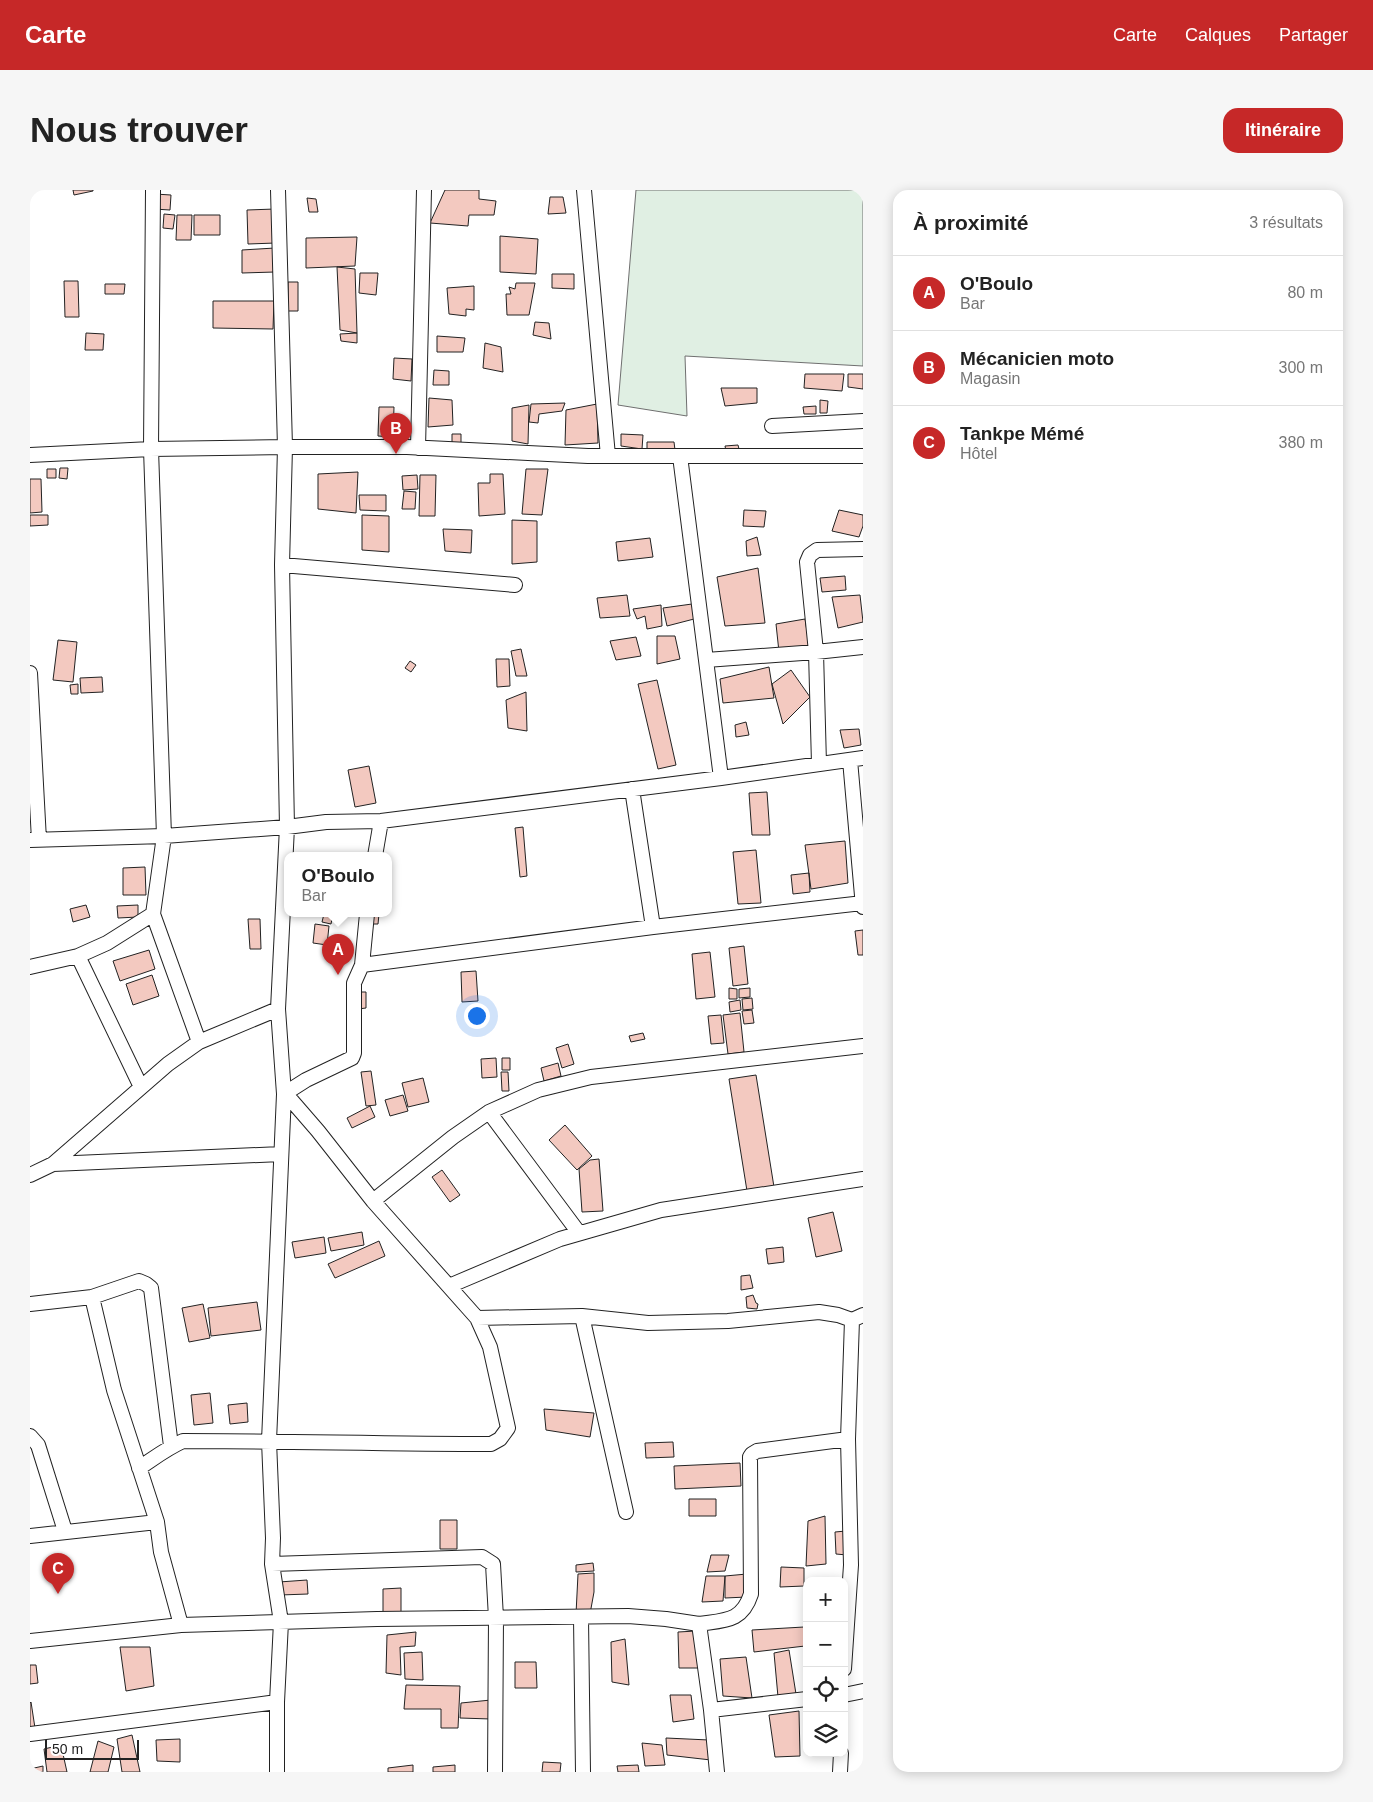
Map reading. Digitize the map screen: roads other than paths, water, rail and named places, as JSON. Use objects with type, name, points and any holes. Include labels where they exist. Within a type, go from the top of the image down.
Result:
[{"type":"street","points":[[153,190],[151,449],[164,836],[153,914],[199,1042]]},
{"type":"street","points":[[278,190],[285,447],[282,565],[287,827],[286,852]]},
{"type":"street","points":[[418,448],[424,190]]},
{"type":"street","points":[[584,190],[608,456]]},
{"type":"street","points":[[772,426],[863,421]]},
{"type":"street","points":[[30,455],[151,449],[285,447],[418,448],[608,456],[863,456]]},
{"type":"street","points":[[680,456],[722,778]]},
{"type":"street","points":[[819,764],[816,652],[807,562],[810,555],[817,550],[863,549]]},
{"type":"street","points":[[282,565],[515,585]]},
{"type":"street","points":[[706,660],[863,647]]},
{"type":"street","points":[[30,673],[35,840],[164,836],[287,827],[326,822],[381,821],[857,759],[863,904],[653,926],[362,965]]},
{"type":"street","points":[[632,789],[653,926]]},
{"type":"street","points":[[376,852],[381,821]]},
{"type":"street","points":[[277,1772],[277,1702],[281,1622],[272,1564],[273,1538],[269,1441],[284,1094],[278,1009],[284,888]]},
{"type":"street","points":[[30,967],[78,956],[107,943],[153,914]]},
{"type":"street","points":[[284,1094],[306,1080],[352,1058],[354,1054],[354,983],[362,965],[367,917]]},
{"type":"street","points":[[78,956],[141,1086]]},
{"type":"street","points":[[30,1175],[52,1164],[141,1086],[199,1042],[278,1009]]},
{"type":"street","points":[[372,1201],[453,1137],[489,1112],[538,1090],[591,1076],[863,1046]]},
{"type":"street","points":[[139,1468],[165,1453],[171,1446],[183,1442],[269,1441],[491,1444],[500,1439],[508,1428],[490,1347],[477,1318],[372,1201],[318,1131],[284,1094]]},
{"type":"street","points":[[489,1112],[579,1233]]},
{"type":"street","points":[[52,1164],[281,1154]]},
{"type":"street","points":[[449,1286],[560,1239],[661,1210],[863,1179]]},
{"type":"street","points":[[30,1304],[92,1298],[139,1281],[150,1288],[171,1446]]},
{"type":"street","points":[[92,1298],[114,1390],[157,1522],[161,1552],[181,1626]]},
{"type":"street","points":[[477,1318],[582,1316],[648,1323],[728,1321],[819,1312],[857,1317],[848,1439],[857,1565],[844,1667]]},
{"type":"street","points":[[582,1316],[626,1512]]},
{"type":"street","points":[[30,1436],[38,1444],[65,1531]]},
{"type":"street","points":[[30,1641],[181,1626],[377,1619],[628,1616],[700,1624],[727,1620],[742,1612],[747,1606],[751,1594],[750,1458],[752,1454],[757,1451],[848,1439]]},
{"type":"street","points":[[30,1536],[157,1522]]},
{"type":"street","points":[[272,1564],[482,1557],[493,1564],[496,1618],[495,1772]]},
{"type":"street","points":[[581,1618],[583,1772]]},
{"type":"street","points":[[700,1624],[717,1772]]},
{"type":"street","points":[[848,1694],[863,1692]]},
{"type":"street","points":[[711,1710],[803,1699]]},
{"type":"street","points":[[30,1734],[277,1702]]},
{"type":"street","points":[[840,1772],[841,1757]]},
{"type":"place","name":"Mécanicien moto","points":[[396,454]]},
{"type":"place","name":"O'Boulo","points":[[338,975]]},
{"type":"place","name":"Tankpe Mémé","points":[[58,1594]]}]
